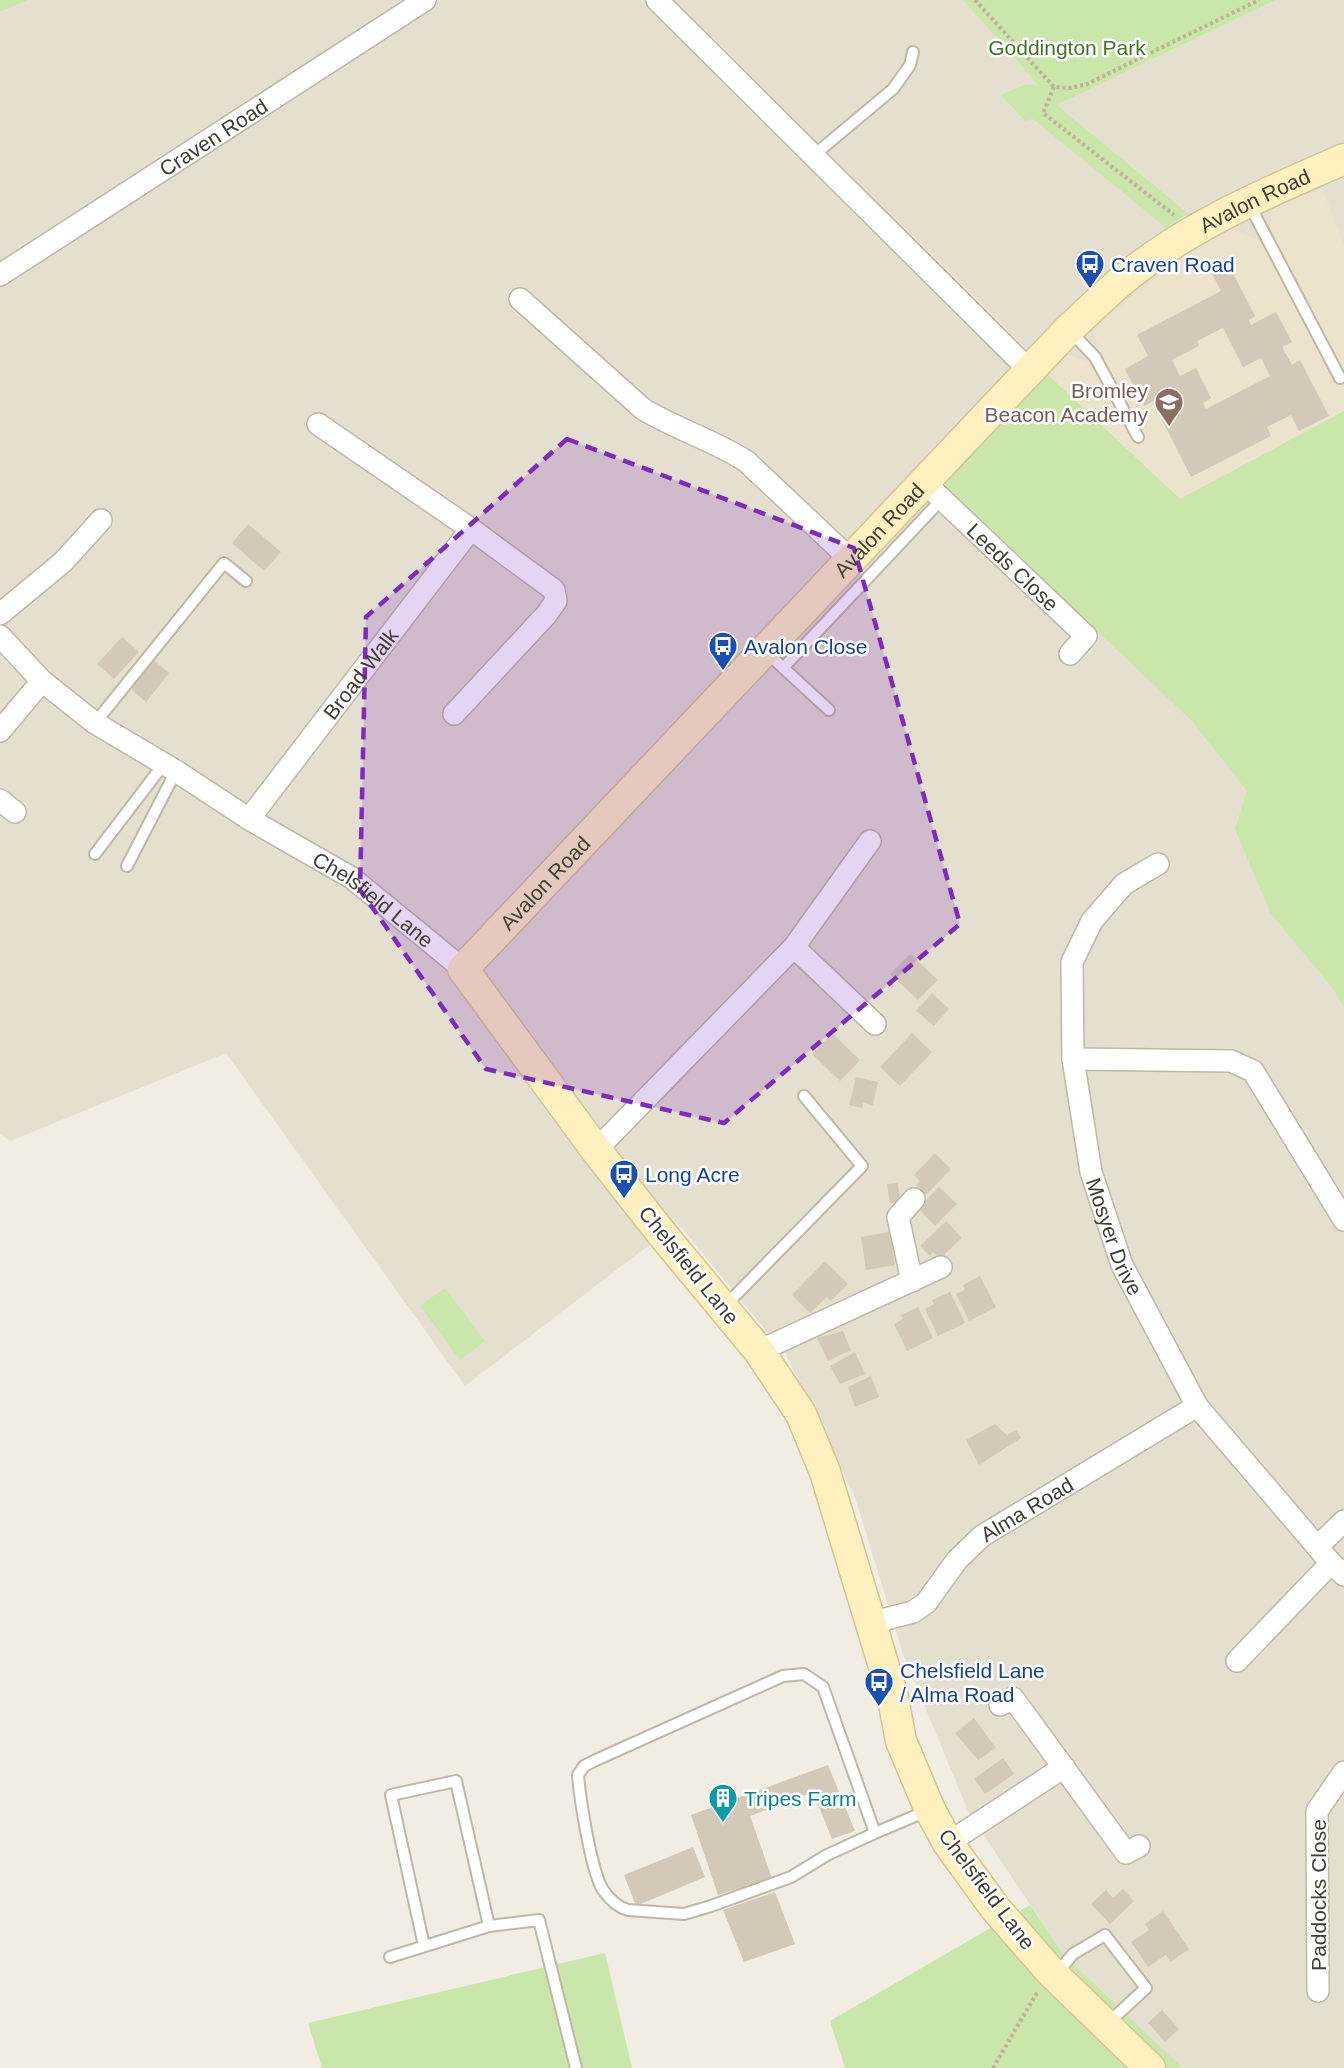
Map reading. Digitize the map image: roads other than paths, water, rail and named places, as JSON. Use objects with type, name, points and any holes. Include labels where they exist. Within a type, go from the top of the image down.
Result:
[{"type":"street","name":"Craven Road","points":[[0,275],[425,0]]},
{"type":"street","points":[[657,0],[1029,370]]},
{"type":"street","name":"Avalon Road","points":[[463,969],[774,659],[851,560],[933,491],[1029,370],[1068,330],[1129,274],[1190,232],[1248,201],[1344,159]]},
{"type":"street","points":[[520,299],[643,409],[666,423],[730,451],[746,461],[851,560]]},
{"type":"street","points":[[318,424],[471,529],[554,590],[556,601],[546,615],[454,714]]},
{"type":"street","name":"Leeds Close","points":[[933,491],[1086,636],[1070,654]]},
{"type":"street","points":[[0,614],[63,562],[101,520]]},
{"type":"street","name":"Broad Walk","points":[[249,819],[471,529]]},
{"type":"street","name":"Chelsfield Lane","points":[[0,636],[42,681],[95,723],[249,819],[352,878],[463,969],[596,1150],[759,1351],[801,1414],[825,1472],[892,1693],[901,1741],[930,1810],[948,1843],[995,1908],[1052,1974],[1150,2068]]},
{"type":"street","points":[[0,731],[42,681]]},
{"type":"street","points":[[596,1150],[794,947],[870,841]]},
{"type":"street","name":"Mosyer Drive","points":[[1158,864],[1124,885],[1092,921],[1072,962],[1073,1059],[1090,1172],[1122,1265],[1197,1406],[1337,1569]]},
{"type":"street","points":[[794,947],[875,1024]]},
{"type":"street","points":[[1073,1059],[1231,1061],[1253,1071],[1344,1220]]},
{"type":"street","points":[[912,1281],[898,1217],[914,1199]]},
{"type":"street","points":[[759,1351],[941,1267]]},
{"type":"street","name":"Alma Road","points":[[870,1623],[913,1612],[926,1603],[957,1560],[982,1536],[1197,1406]]},
{"type":"street","points":[[1317,1547],[1344,1521]]},
{"type":"street","points":[[1238,1661],[1337,1569]]},
{"type":"street","points":[[1000,1705],[1012,1698],[1126,1853],[1139,1846]]},
{"type":"street","points":[[948,1843],[1064,1767]]},
{"type":"street","name":"Paddocks Close","points":[[1318,1991],[1317,1811],[1344,1772]]},
{"type":"lane","points":[[813,156],[894,89],[910,65],[913,52]]},
{"type":"lane","points":[[1248,201],[1341,378]]},
{"type":"lane","points":[[1068,330],[1095,357],[1138,437]]},
{"type":"lane","points":[[829,710],[774,659],[933,491]]},
{"type":"lane","points":[[95,723],[224,563],[246,581]]},
{"type":"lane","points":[[95,854],[170,768]]},
{"type":"lane","points":[[127,866],[170,768]]},
{"type":"lane","points":[[724,1308],[862,1166],[804,1096]]},
{"type":"lane","points":[[875,1833],[823,1687],[804,1674],[783,1676],[590,1763],[584,1766],[578,1775],[595,1868],[602,1888],[620,1908],[628,1910],[684,1914],[693,1912],[791,1877],[827,1855],[930,1810]]},
{"type":"lane","points":[[424,1946],[392,1795],[456,1781],[489,1926]]},
{"type":"lane","points":[[390,1957],[489,1926],[539,1920],[576,2068]]},
{"type":"lane","points":[[1052,1974],[1073,1954],[1105,1935],[1146,1988],[1106,2025]]},
{"type":"place","name":"Craven Road","points":[[1090,290]]},
{"type":"place","name":"Bromley Beacon Academy","points":[[1169,428]]},
{"type":"place","name":"Avalon Close","points":[[723,672]]},
{"type":"place","name":"Long Acre","points":[[624,1200]]},
{"type":"place","name":"Chelsfield Lane / Alma Road","points":[[879,1708]]},
{"type":"place","name":"Tripes Farm","points":[[723,1824]]},
{"type":"park label","name":"Goddington Park","points":[[1067,47]]}]
